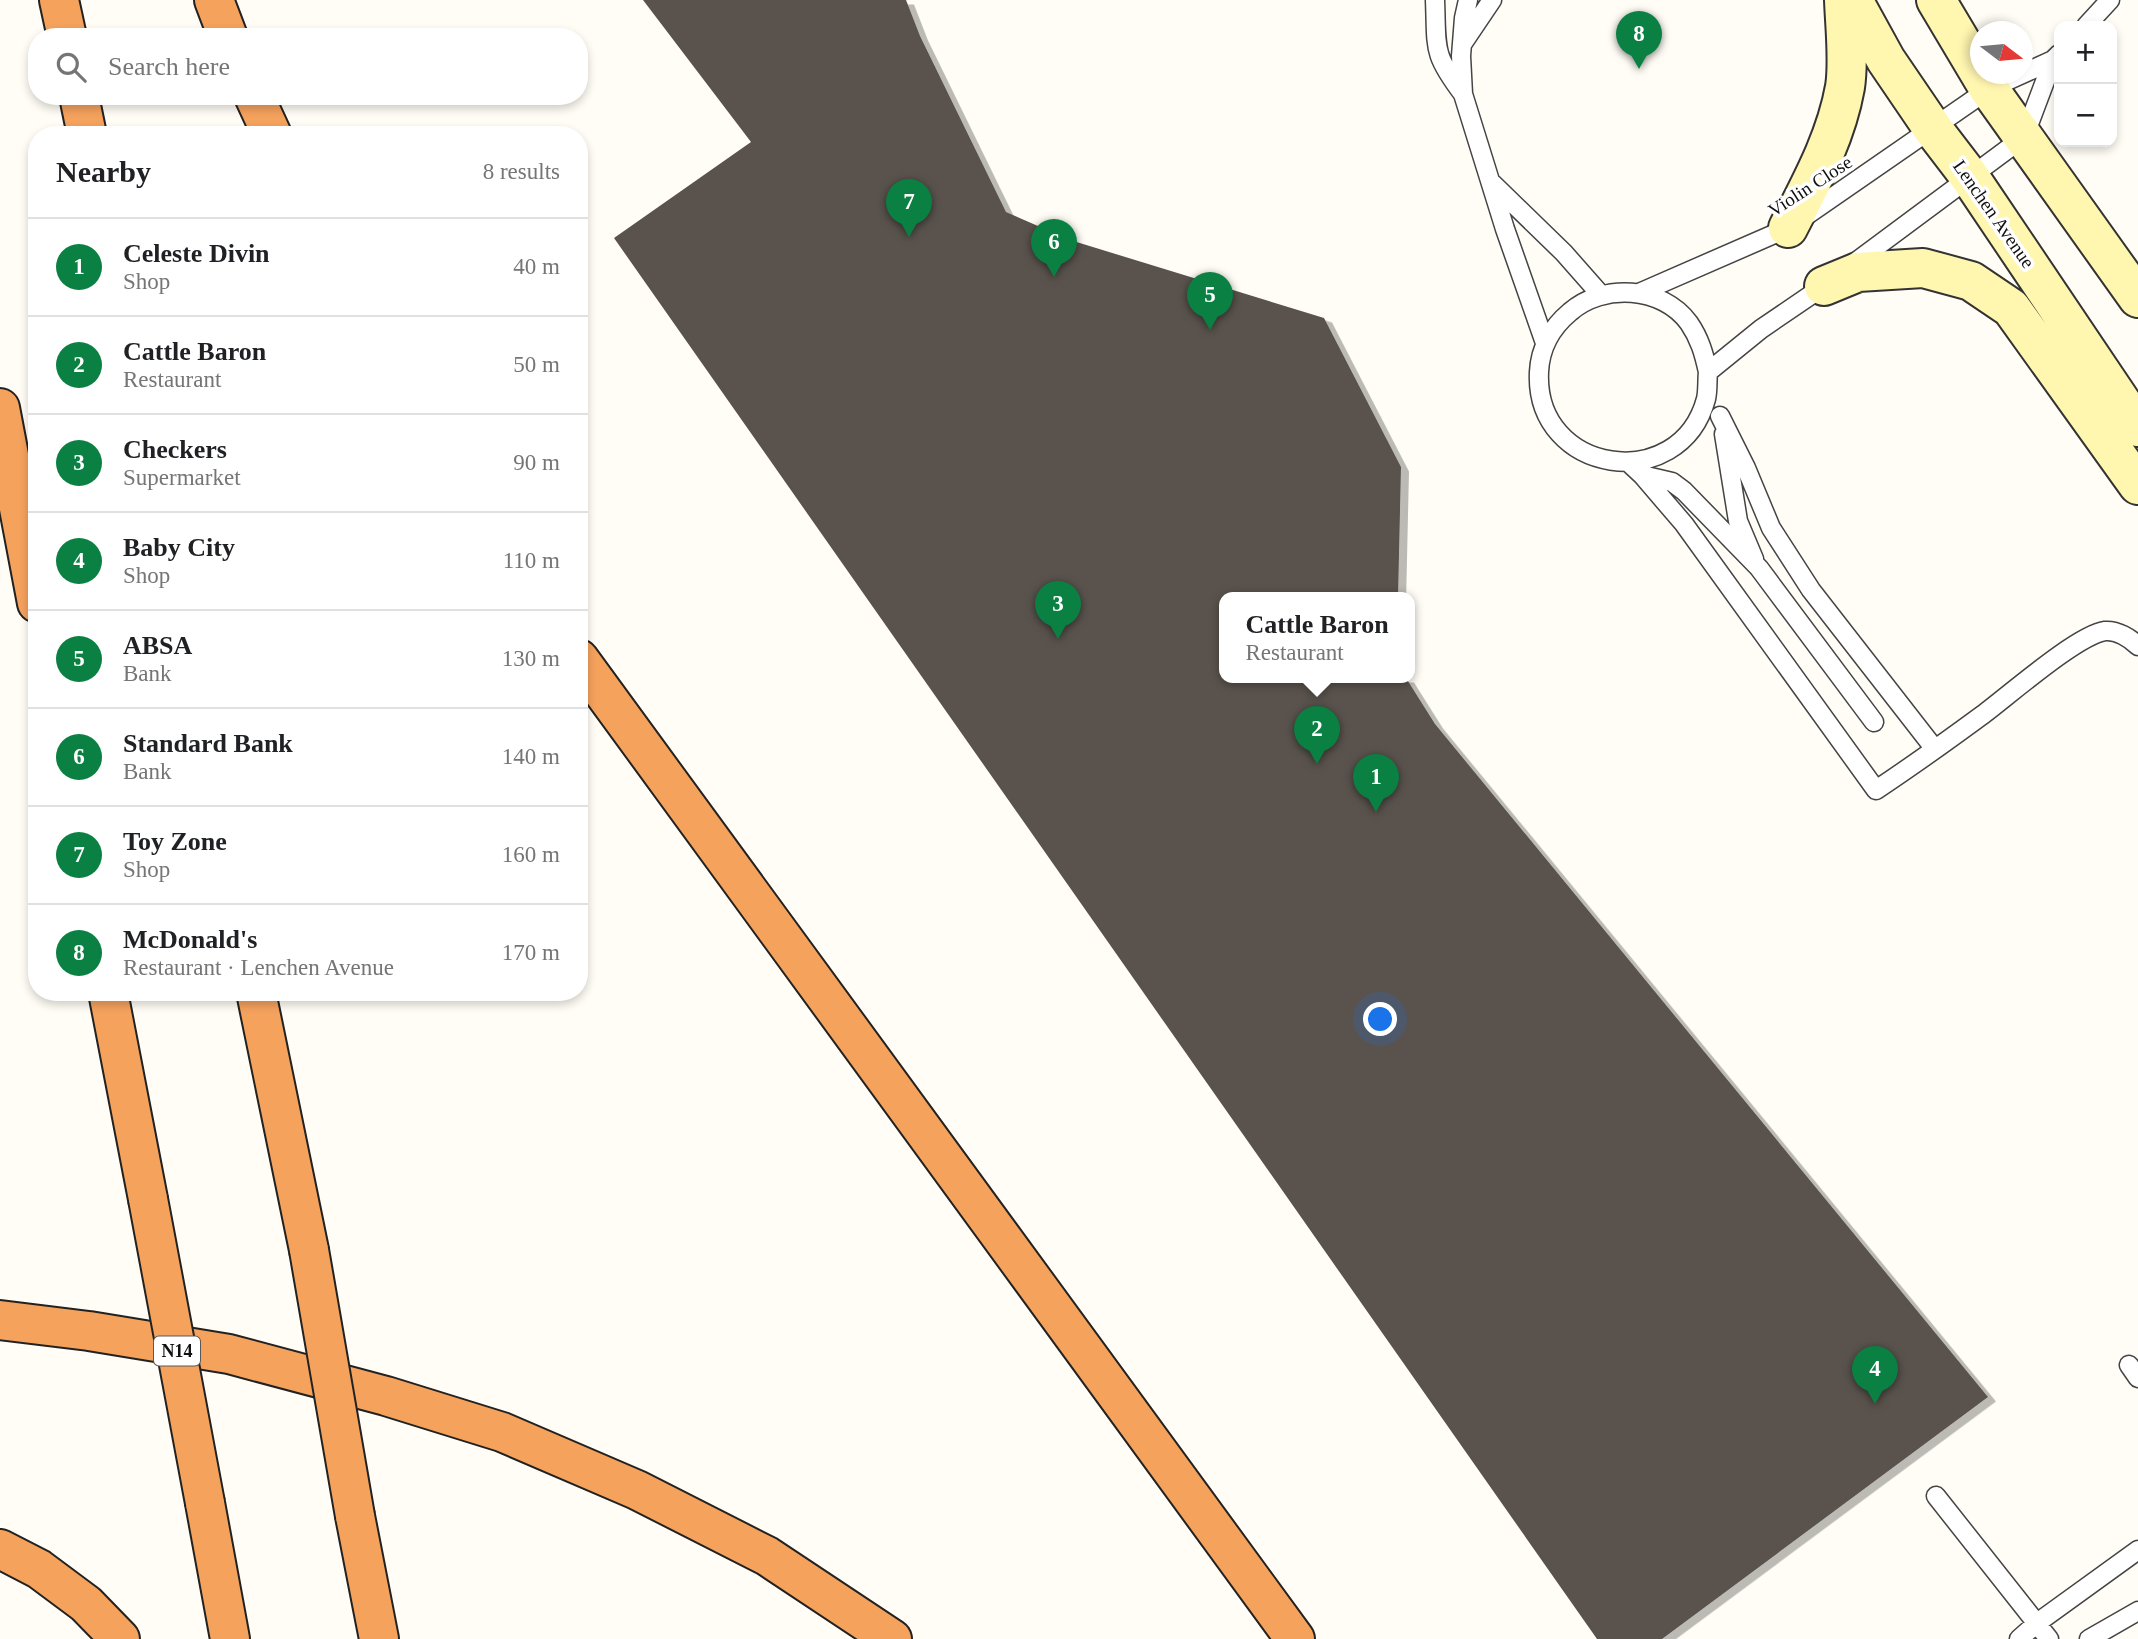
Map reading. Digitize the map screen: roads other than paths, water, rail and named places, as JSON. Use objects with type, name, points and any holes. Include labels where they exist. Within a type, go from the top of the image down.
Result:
[{"type":"highway","points":[[59,0],[65,28]]},
{"type":"highway","points":[[214,0],[225,28]]},
{"type":"highway","points":[[81,105],[85,126]]},
{"type":"highway","points":[[258,105],[268,126]]},
{"type":"highway","points":[[0,408],[28,556]]},
{"type":"highway","points":[[588,671],[1295,1639]]},
{"type":"highway","name":"N14","points":[[110,1001],[230,1639]]},
{"type":"highway","points":[[258,1001],[309,1250],[379,1639]]},
{"type":"highway","points":[[0,1320],[89,1331],[229,1354],[386,1396],[502,1432],[637,1490],[767,1556],[892,1639]]},
{"type":"highway","points":[[0,1549],[39,1569],[86,1604],[120,1639]]},
{"type":"main road","points":[[1788,229],[1825,154],[1836,123],[1845,85],[1844,0]]},
{"type":"main road","name":"Lenchen Avenue","points":[[1853,0],[1886,60],[1969,176],[2138,426]]},
{"type":"main road","points":[[1936,0],[1989,89],[2138,298]]},
{"type":"main road","points":[[1824,286],[1858,272],[1923,268],[1971,281],[2011,308],[2138,485]]},
{"type":"lane","points":[[1435,0],[1436,47],[1444,68],[1463,94]]},
{"type":"lane","points":[[1468,0],[1462,44],[1463,94],[1545,343]]},
{"type":"lane","points":[[1462,44],[1492,0]]},
{"type":"lane","points":[[2091,21],[2110,0]]},
{"type":"lane","name":"Violin Close","points":[[1639,293],[1788,229],[1989,89],[2054,58]]},
{"type":"lane","points":[[1934,748],[1811,590],[1771,528],[1746,468],[1720,416],[1707,380],[1761,329],[1824,286],[2024,137],[2054,62]]},
{"type":"lane","points":[[1491,181],[1564,253],[1601,295]]},
{"type":"lane","name":"Violin Close","points":[[1639,293],[1665,303],[1687,321],[1702,345],[1707,380],[1706,399],[1695,423],[1677,443],[1654,457],[1628,462],[1606,461],[1586,454],[1567,442],[1553,426],[1543,407],[1538,385],[1539,363],[1545,343],[1559,321],[1578,305],[1601,295],[1639,293]]},
{"type":"lane","points":[[1720,416],[1738,521],[1759,568]]},
{"type":"lane","points":[[1628,462],[1684,524],[1876,790],[1980,717],[2062,654],[2090,637],[2106,631],[2125,636],[2138,646]]},
{"type":"lane","points":[[1642,475],[1672,482],[1684,491],[1759,568],[1874,722]]},
{"type":"lane","points":[[1936,1496],[2049,1639]]},
{"type":"lane","points":[[2019,1639],[2138,1550]]},
{"type":"lane","points":[[2089,1639],[2138,1611]]},
{"type":"place","name":"McDonald's","points":[[1639,69]]},
{"type":"place","name":"Toy Zone","points":[[909,237]]},
{"type":"place","name":"Standard Bank","points":[[1054,277]]},
{"type":"place","name":"ABSA","points":[[1210,330]]},
{"type":"place","name":"Checkers","points":[[1058,639]]},
{"type":"place","name":"Cattle Baron","points":[[1317,764]]},
{"type":"place","name":"Celeste Divin","points":[[1376,812]]},
{"type":"place","name":"Baby City","points":[[1875,1404]]}]
